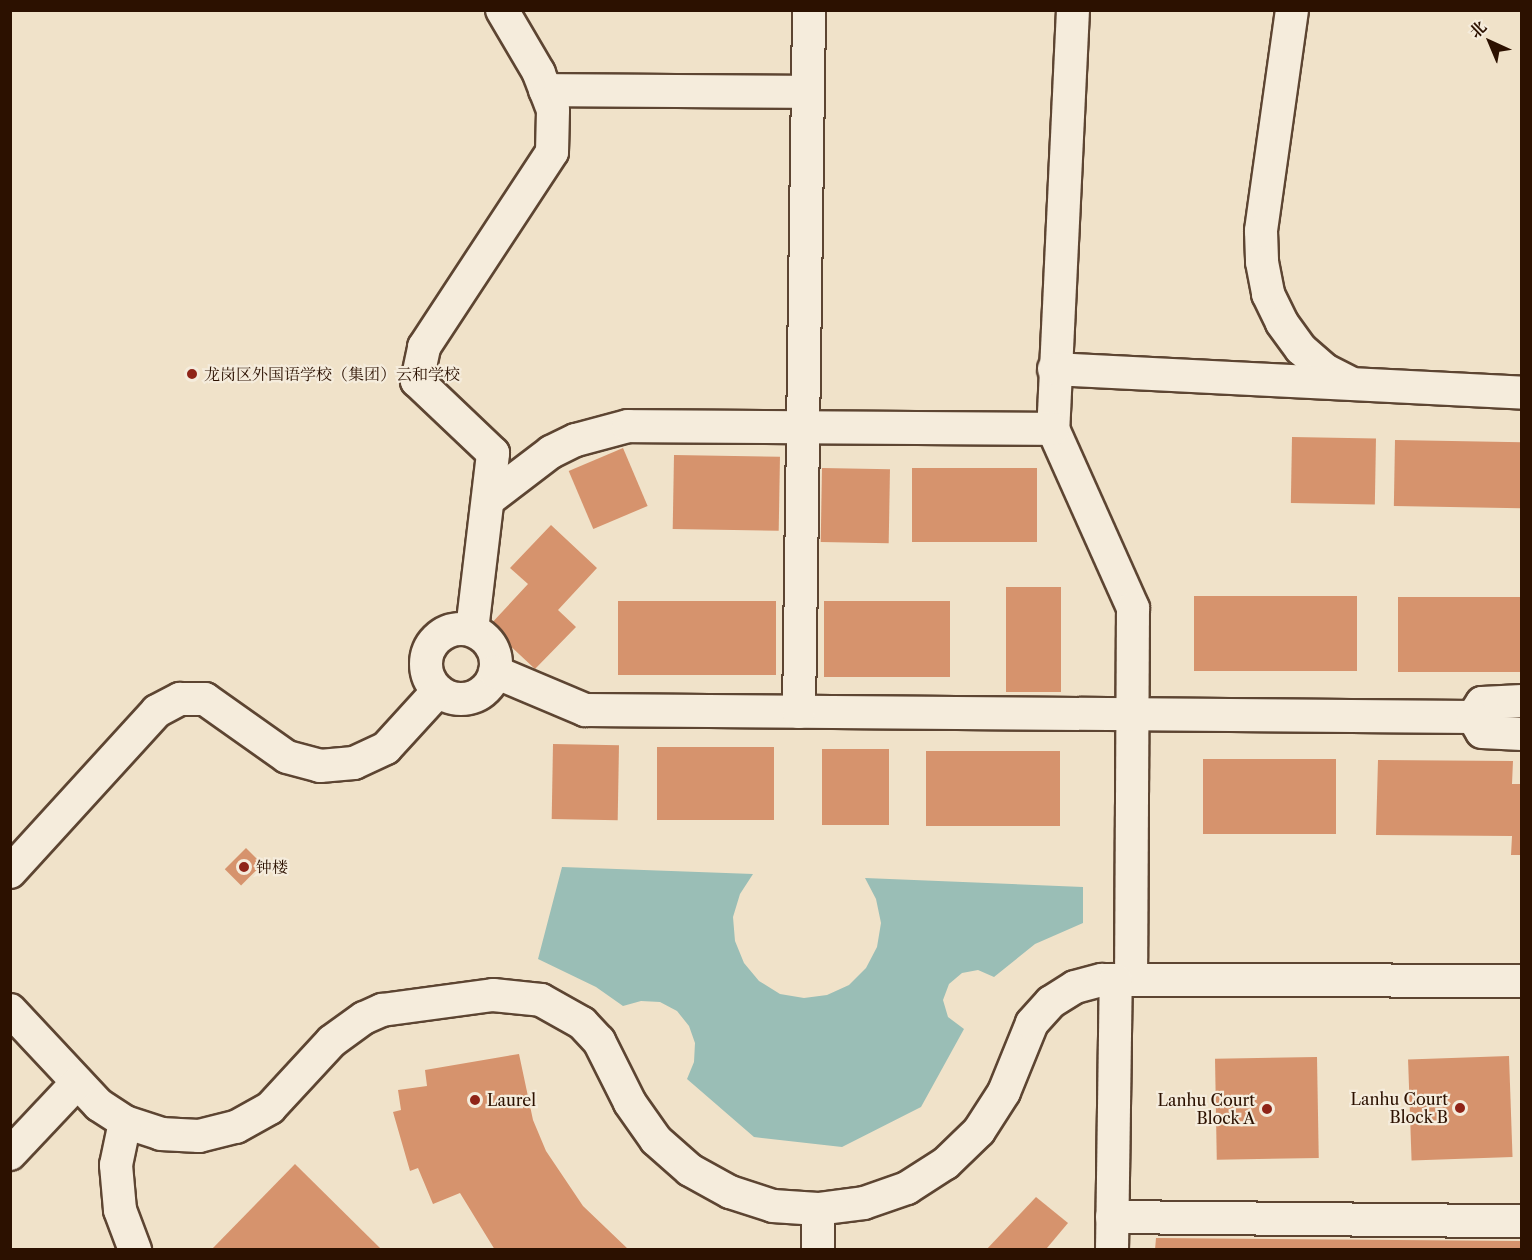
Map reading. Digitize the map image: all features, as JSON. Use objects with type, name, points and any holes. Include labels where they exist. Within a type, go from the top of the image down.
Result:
[{"type":"street","points":[[799,712],[809,10]]},
{"type":"street","points":[[1073,10],[1054,369],[1053,429],[1133,608],[1133,716],[1112,1250]]},
{"type":"street","points":[[1292,10],[1261,231],[1262,262],[1268,294],[1282,323],[1301,349],[1325,370],[1352,384]]},
{"type":"street","points":[[472,630],[493,453],[417,381],[424,347],[552,152],[553,110],[515,17]]},
{"type":"street","points":[[545,90],[808,92]]},
{"type":"street","points":[[1054,369],[1521,393]]},
{"type":"street","points":[[488,500],[551,452],[602,432],[655,425],[1053,429]]},
{"type":"street","points":[[472,630],[492,646],[495,672],[482,692],[460,699],[438,691],[426,670],[430,647],[448,632],[472,630]]},
{"type":"street","points":[[495,672],[585,710],[1473,717]]},
{"type":"street","points":[[10,872],[158,711],[180,699],[205,699],[287,757],[320,766],[354,763],[386,748],[438,691]]},
{"type":"street","points":[[1473,717],[1482,703],[1521,701]]},
{"type":"street","points":[[1473,717],[1482,732],[1521,734]]},
{"type":"street","points":[[16,1027],[99,1105],[125,1122],[161,1134],[199,1136],[236,1127],[270,1108],[332,1041],[364,1018],[401,1005],[517,995],[541,1000],[582,1023],[612,1061],[630,1103],[656,1140],[690,1170],[730,1192],[762,1202],[818,1209],[864,1203],[907,1188],[946,1163],[979,1131],[1004,1092],[1032,1023],[1051,1002],[1075,987],[1123,980],[1521,981]]},
{"type":"street","points":[[10,1154],[77,1083]]},
{"type":"street","points":[[125,1122],[116,1165],[120,1210],[135,1250]]},
{"type":"street","points":[[818,1209],[818,1250]]},
{"type":"street","points":[[1112,1217],[1521,1221]]},
{"type":"water","points":[[562,867],[753,874],[740,894],[733,917],[735,941],[744,963],[759,981],[780,994],[804,998],[827,995],[849,985],[866,968],[877,947],[881,923],[876,899],[865,878],[1083,887],[1083,923],[1035,944],[994,977],[978,970],[962,973],[949,984],[943,1000],[948,1017],[964,1029],[921,1107],[842,1147],[754,1137],[687,1079],[694,1062],[695,1043],[689,1026],[677,1011],[660,1002],[641,1001],[623,1006],[596,987],[538,959]]},
{"type":"building","points":[[1292,437],[1376,438],[1375,504],[1291,503]]},
{"type":"building","points":[[1395,440],[1522,442],[1521,508],[1394,506]]},
{"type":"building","points":[[623,448],[648,506],[593,529],[569,471]]},
{"type":"building","points":[[674,455],[780,457],[779,531],[673,529]]},
{"type":"building","points":[[822,468],[890,469],[889,543],[821,542]]},
{"type":"building","points":[[912,468],[1037,468],[1037,542],[912,542]]},
{"type":"building","points":[[551,525],[597,568],[558,610],[576,627],[535,669],[489,626],[528,584],[510,568]]},
{"type":"building","points":[[1006,587],[1061,587],[1061,692],[1006,692]]},
{"type":"building","points":[[1194,596],[1357,596],[1357,671],[1194,671]]},
{"type":"building","points":[[1398,597],[1522,597],[1522,672],[1398,672]]},
{"type":"building","points":[[618,601],[776,601],[776,675],[618,675]]},
{"type":"building","points":[[824,601],[950,601],[950,677],[824,677]]},
{"type":"building","points":[[553,744],[619,745],[618,820],[552,819]]},
{"type":"building","points":[[657,747],[774,747],[774,820],[657,820]]},
{"type":"building","points":[[822,749],[889,749],[889,825],[822,825]]},
{"type":"building","points":[[926,751],[1060,751],[1060,826],[926,826]]},
{"type":"building","points":[[1203,759],[1336,759],[1336,834],[1203,834]]},
{"type":"building","points":[[1378,760],[1513,761],[1512,784],[1522,784],[1522,855],[1511,855],[1512,836],[1376,835]]},
{"type":"building","name":"钟楼","points":[[246,848],[262,864],[241,885],[225,869]]},
{"type":"building","points":[[519,1054],[533,1120],[546,1151],[583,1206],[629,1250],[495,1250],[460,1193],[433,1204],[418,1168],[410,1171],[393,1112],[401,1110],[398,1090],[427,1086],[425,1070]]},
{"type":"building","name":"Lanhu Court Block B","points":[[1509,1056],[1513,1157],[1412,1160],[1408,1060]]},
{"type":"building","name":"Lanhu Court Block A","points":[[1317,1057],[1319,1158],[1217,1160],[1215,1059]]},
{"type":"building","points":[[295,1164],[382,1250],[211,1250]]},
{"type":"building","points":[[1036,1197],[1068,1223],[1047,1248],[986,1250]]},
{"type":"building","points":[[1156,1238],[1522,1241],[1522,1250],[1155,1250]]},
{"type":"place","name":"龙岗区外国语学校（集团）云和学校","points":[[192,374]]},
{"type":"place","name":"钟楼","points":[[244,867]]},
{"type":"place","name":"Laurel","points":[[475,1100]]},
{"type":"place","name":"Lanhu Court Block B","points":[[1460,1108]]},
{"type":"place","name":"Lanhu Court Block A","points":[[1267,1109]]}]
